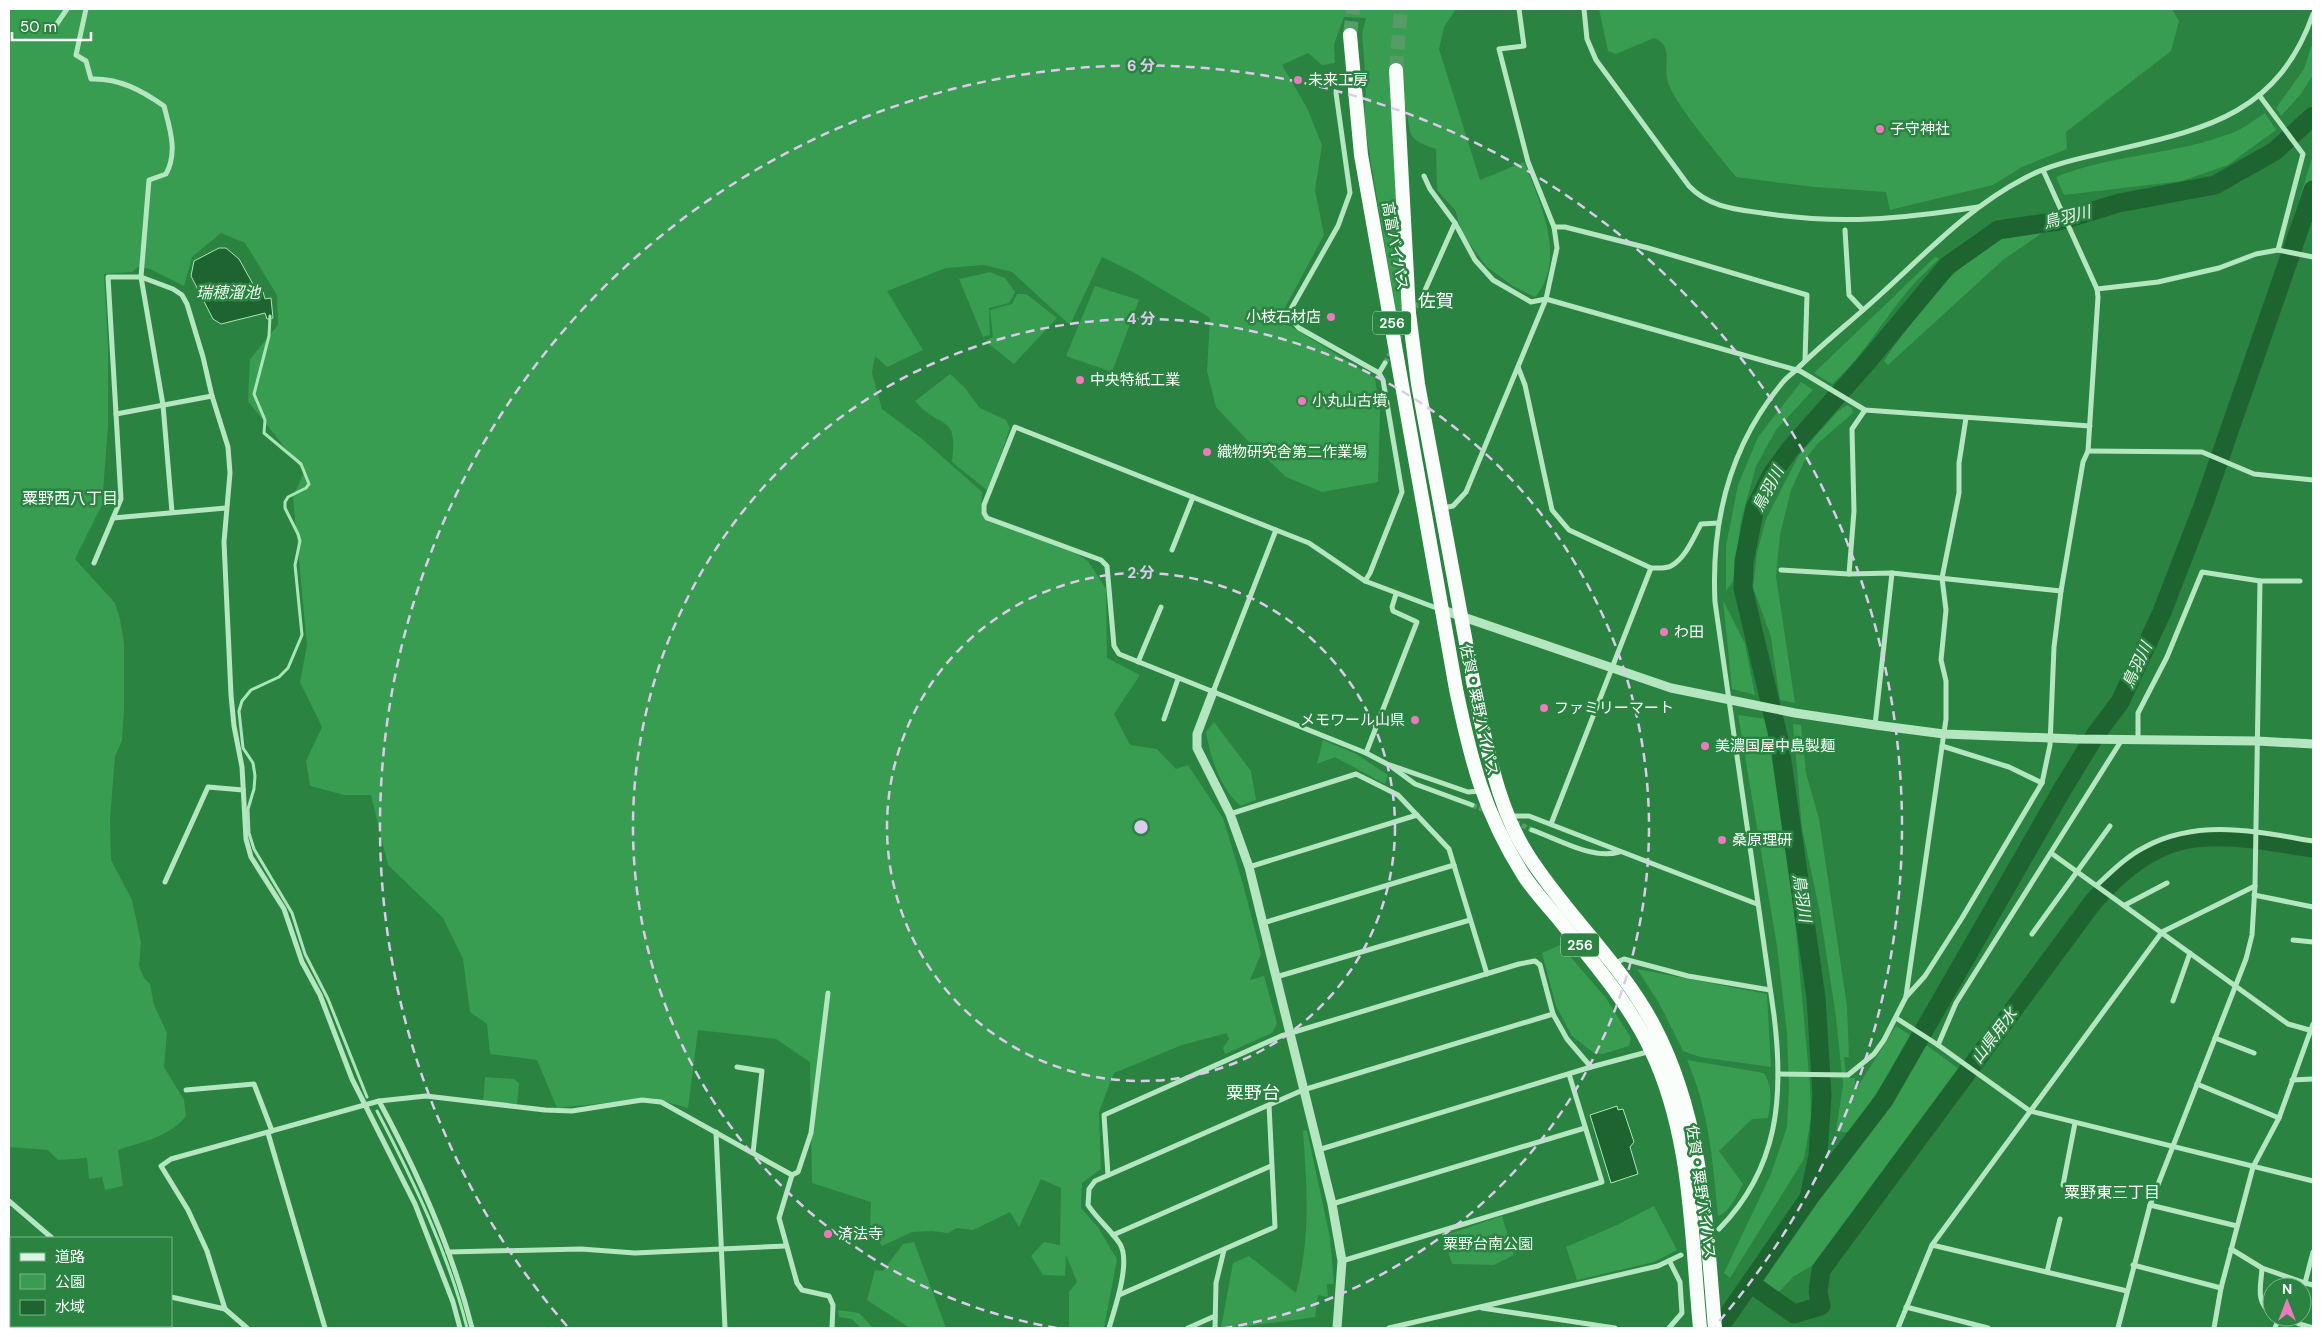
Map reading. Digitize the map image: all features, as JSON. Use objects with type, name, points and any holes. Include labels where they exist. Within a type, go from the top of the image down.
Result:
[{"type":"highway","name":"高富バイパス","points":[[1350,35],[1361,155],[1442,610]]},
{"type":"highway","name":"高富バイパス","points":[[1396,70],[1409,313],[1418,384],[1460,615]]},
{"type":"highway","name":"佐賀・粟野バイパス","points":[[1442,610],[1456,689],[1480,791],[1503,840],[1525,878],[1634,1016],[1652,1051],[1668,1094],[1680,1139],[1700,1328]]},
{"type":"highway","name":"佐賀・粟野バイパス","points":[[1460,615],[1491,764],[1510,816],[1527,854],[1613,964],[1654,1026],[1682,1091],[1700,1165],[1715,1328]]},
{"type":"street","points":[[52,31],[67,9]]},
{"type":"street","points":[[86,9],[76,56],[86,61],[91,79],[118,81],[144,93],[164,106],[172,136],[171,165],[166,174],[149,180],[141,277],[163,405],[172,512]]},
{"type":"street","points":[[1442,508],[1453,506],[1466,492],[1546,299],[1557,248],[1554,227],[1528,162],[1500,49],[1524,46],[1519,9]]},
{"type":"street","points":[[1584,9],[1587,39],[1596,60],[1689,186],[1699,196],[1711,203],[1733,209],[1805,220],[1844,221],[1910,217],[1978,207]]},
{"type":"street","points":[[1719,1229],[1739,1207],[1751,1187],[1773,1137],[1778,1096],[1778,1052],[1731,701],[1715,602],[1714,552],[1729,478],[1742,445],[1756,418],[1784,380],[1798,370],[1805,360],[1863,310],[1922,254],[1978,207],[2026,177],[2084,158],[2189,132],[2227,118],[2259,94],[2289,64],[2313,14]]},
{"type":"street","points":[[1336,93],[1350,193],[1338,226],[1291,309],[1291,319],[1299,328],[1379,373],[1383,380],[1391,418],[1402,492],[1370,573],[1365,581]]},
{"type":"street","points":[[2259,94],[2303,154],[2278,250]]},
{"type":"street","points":[[1778,1074],[1848,1075],[1874,1054],[1896,1018],[1906,997],[1925,976],[1962,918],[2046,775],[2050,738],[2054,647],[2061,591],[2083,462],[2088,451],[2097,289],[2044,172]]},
{"type":"street","points":[[1424,176],[1430,189],[1455,223],[1475,260],[1493,280],[1532,302],[1546,299],[1798,370],[1865,410],[2090,426]]},
{"type":"street","points":[[1422,297],[1455,223]]},
{"type":"street","points":[[1554,227],[1565,227],[1648,248],[1807,296],[1805,360]]},
{"type":"street","points":[[1846,230],[1849,295],[1863,310]]},
{"type":"street","points":[[2097,289],[2158,282],[2219,268],[2256,254],[2278,250],[2313,257]]},
{"type":"street","points":[[94,563],[121,499],[108,277],[141,277],[172,289],[182,295],[187,304],[228,447],[230,473],[224,542],[231,695],[234,726],[242,766],[245,834],[251,857],[284,909],[302,962],[320,995],[352,1078],[414,1204],[453,1302],[460,1328]]},
{"type":"street","points":[[1379,373],[1385,363]]},
{"type":"street","points":[[1517,366],[1525,385],[1552,510],[1569,530],[1651,568],[1670,567],[1683,554],[1701,524],[1719,523]]},
{"type":"street","points":[[116,414],[212,396]]},
{"type":"street","points":[[1849,574],[1854,510],[1852,428],[1865,410]]},
{"type":"street","points":[[1906,997],[1944,734],[1946,681],[1941,660],[1946,610],[1942,578],[1959,493],[1959,463],[1966,418]]},
{"type":"street","points":[[1472,805],[1415,784],[1387,764],[1366,753],[1138,662],[1116,651],[1110,575],[1107,566],[1101,560],[988,518],[984,513],[984,505],[1015,427],[1309,543],[1365,581],[1396,594],[1672,688],[1795,713],[1944,734],[2313,744]]},
{"type":"street","points":[[2088,451],[2202,452],[2230,462],[2254,474],[2313,480]]},
{"type":"street","points":[[1172,550],[1193,497]]},
{"type":"street","points":[[113,518],[226,508]]},
{"type":"street","points":[[1276,530],[1197,734],[1197,748],[1230,814],[1249,867],[1332,1204],[1342,1261],[1337,1328]]},
{"type":"street","points":[[1552,824],[1651,568]]},
{"type":"street","points":[[1781,570],[1849,574],[1892,573],[2061,591]]},
{"type":"street","points":[[2138,738],[2138,713],[2167,657],[2202,572],[2260,581],[2300,580]]},
{"type":"street","points":[[1875,725],[1892,573]]},
{"type":"street","points":[[2118,1328],[2126,1291],[2150,1205],[2246,959],[2252,936],[2256,843],[2260,581]]},
{"type":"street","points":[[1366,753],[1417,622],[1393,611],[1392,608],[1396,594]]},
{"type":"street","points":[[1138,662],[1161,607]]},
{"type":"street","points":[[1164,719],[1178,678]]},
{"type":"street","points":[[1938,1045],[1956,1003],[2051,853],[2120,738]]},
{"type":"street","points":[[1942,746],[2009,767],[2042,783]]},
{"type":"street","points":[[1387,764],[1468,792],[1480,791]]},
{"type":"street","points":[[1230,814],[1356,774],[1398,795],[1449,849],[1487,974]]},
{"type":"street","points":[[165,882],[208,787],[243,790]]},
{"type":"street","points":[[1249,867],[1417,816]]},
{"type":"street","points":[[1510,816],[1529,816],[1552,824],[1757,904]]},
{"type":"street","points":[[2032,934],[2110,826]]},
{"type":"street","points":[[1532,830],[1594,852],[1609,855],[1620,852]]},
{"type":"street","points":[[2099,886],[2128,858],[2167,837],[2194,830],[2256,832],[2313,841]]},
{"type":"street","points":[[2051,853],[2288,1024],[2312,1031]]},
{"type":"street","points":[[1263,923],[1454,864]]},
{"type":"street","points":[[2125,905],[2167,883]]},
{"type":"street","points":[[1898,1328],[1932,1245],[2162,932],[2255,886]]},
{"type":"street","points":[[2254,895],[2313,907]]},
{"type":"street","points":[[1276,977],[1470,920]]},
{"type":"street","points":[[2293,940],[2313,942]]},
{"type":"street","points":[[2172,1001],[2190,953]]},
{"type":"street","points":[[1613,964],[1624,958],[1688,976],[1770,990]]},
{"type":"street","points":[[1108,1175],[1104,1116],[1289,1034],[1535,961],[1540,965],[1554,1014],[1567,1040],[1592,1067]]},
{"type":"street","points":[[828,993],[811,1133],[798,1172],[792,1176],[779,1218],[797,1283],[802,1290],[829,1296],[833,1305],[832,1328]]},
{"type":"street","points":[[1109,1328],[1119,1295],[1124,1261],[1122,1246],[1088,1205],[1089,1189],[1095,1181],[1303,1090],[1554,1014]]},
{"type":"street","points":[[1896,1018],[1938,1045],[2030,1111],[2172,1148],[2313,1181]]},
{"type":"street","points":[[2214,1328],[2221,1288],[2253,1167],[2280,1118],[2313,1024]]},
{"type":"street","points":[[2216,1038],[2254,1053]]},
{"type":"street","points":[[1318,1150],[1592,1067],[1652,1051]]},
{"type":"street","points":[[737,1067],[762,1071],[753,1153]]},
{"type":"street","points":[[1342,1261],[1602,1182],[1569,1074]]},
{"type":"street","points":[[2292,1080],[2313,1080]]},
{"type":"street","points":[[186,1090],[254,1084],[270,1132],[325,1328]]},
{"type":"street","points":[[2197,1084],[2280,1118]]},
{"type":"street","points":[[226,1309],[208,1252],[188,1210],[161,1166],[171,1159],[379,1101],[426,1096],[545,1110],[572,1110],[642,1100],[660,1102],[792,1176]]},
{"type":"street","points":[[379,1101],[410,1158],[463,1293],[472,1328]]},
{"type":"street","points":[[1119,1295],[1275,1227],[1268,1105]]},
{"type":"street","points":[[2063,1185],[2075,1123]]},
{"type":"street","points":[[1332,1204],[1585,1128]]},
{"type":"street","points":[[716,1132],[725,1328]]},
{"type":"street","points":[[1113,1235],[1271,1166]]},
{"type":"street","points":[[9,1201],[51,1237]]},
{"type":"street","points":[[2150,1205],[2237,1226]]},
{"type":"street","points":[[2047,1272],[2060,1219]]},
{"type":"street","points":[[1932,1245],[2126,1291]]},
{"type":"street","points":[[448,1252],[581,1248],[635,1253],[786,1246]]},
{"type":"street","points":[[2231,1249],[2262,1268],[2288,1277]]},
{"type":"street","points":[[1215,1328],[1216,1283],[1224,1250]]},
{"type":"street","points":[[2307,1277],[2313,1252]]},
{"type":"street","points":[[1390,1328],[1670,1262],[1681,1255]]},
{"type":"street","points":[[1669,1328],[1682,1312],[1680,1282],[1670,1262]]},
{"type":"street","points":[[2133,1265],[2221,1288]]},
{"type":"street","points":[[2262,1268],[2260,1298],[2262,1305]]},
{"type":"street","points":[[172,1297],[226,1309],[247,1328]]},
{"type":"street","points":[[1479,1307],[1615,1328]]},
{"type":"street","points":[[1906,1307],[1988,1328]]},
{"type":"street","points":[[1188,1328],[1215,1316]]},
{"type":"green space","points":[[9,9],[1456,9],[1444,27],[1439,49],[1480,180],[1524,162],[1548,229],[1549,265],[1545,282],[1535,297],[1513,286],[1487,267],[1463,235],[1455,210],[1437,190],[1436,149],[1418,142],[1411,134],[1404,101],[1391,69],[1390,87],[1405,328],[1399,329],[1364,121],[1366,84],[1362,34],[1366,18],[1344,17],[1334,44],[1335,63],[1322,65],[1308,53],[1282,65],[1307,108],[1322,145],[1315,190],[1324,235],[1279,319],[1375,378],[1380,412],[1378,482],[1322,492],[1286,477],[1216,407],[1207,371],[1210,318],[1133,272],[1102,257],[1070,325],[1012,272],[984,265],[946,268],[887,291],[923,350],[887,367],[875,356],[872,373],[882,409],[921,438],[982,492],[981,513],[1026,535],[1065,546],[1088,561],[1106,589],[1107,658],[1140,675],[1114,714],[1130,745],[1157,749],[1176,769],[1188,765],[1223,818],[1243,884],[1261,954],[1250,980],[1264,976],[1277,1023],[1272,1033],[1225,1054],[1223,1048],[1229,1039],[1227,1033],[1182,1045],[1114,1073],[1099,1112],[1101,1169],[1082,1183],[1081,1208],[1097,1226],[1117,1259],[1104,1328],[1069,1328],[1069,1292],[1077,1282],[1066,1255],[1065,1276],[1043,1275],[1031,1256],[1044,1242],[1060,1245],[1061,1188],[1041,1179],[1019,1227],[1010,1212],[973,1230],[957,1228],[948,1233],[932,1231],[912,1232],[882,1246],[870,1227],[871,1202],[812,1183],[810,1062],[776,1039],[698,1030],[688,1108],[652,1098],[557,1108],[537,1060],[490,1054],[487,1024],[470,1012],[463,959],[443,918],[388,865],[371,795],[344,795],[310,786],[306,761],[322,727],[300,682],[307,645],[293,497],[304,472],[248,401],[250,359],[278,325],[277,295],[245,243],[221,233],[192,257],[184,286],[150,269],[138,267],[132,272],[104,274],[108,346],[108,426],[102,505],[75,559],[115,603],[120,619],[124,643],[124,709],[122,741],[115,756],[110,820],[111,860],[132,900],[141,942],[139,966],[144,978],[150,984],[154,1005],[167,1033],[164,1067],[184,1100],[186,1116],[164,1134],[118,1150],[123,1186],[105,1190],[102,1177],[89,1179],[87,1158],[58,1160],[48,1150],[9,1147]]},
{"type":"green space","points":[[1599,9],[2172,9],[2179,21],[2171,51],[2066,132],[2067,149],[2022,167],[1993,185],[1890,210],[1886,192],[1814,187],[1736,177],[1686,114],[1670,88],[1666,72],[1667,55],[1664,45],[1654,38],[1616,54],[1608,51]]},
{"type":"green space","points":[[2313,41],[2313,75],[2301,94],[2281,116],[2276,108],[2304,69]]},
{"type":"green space","points":[[2265,113],[2276,130],[2228,165],[2182,181],[2064,195],[2056,177],[2077,169],[2210,140],[2236,131]]},
{"type":"green space","points":[[2313,155],[2313,220],[2303,248],[2285,245]]},
{"type":"green space","points":[[2052,226],[2003,260],[1888,365],[1884,361],[1919,312],[1945,282],[1974,256],[2016,230],[2028,227]]},
{"type":"green space","points":[[1935,257],[1939,259],[1917,280],[1843,374],[1832,384],[1814,373]]},
{"type":"green space","points":[[990,272],[1005,278],[1015,292],[1009,303],[989,308],[990,335],[983,337],[959,279]]},
{"type":"green space","points":[[1095,286],[1139,300],[1112,372],[1066,356]]},
{"type":"green space","points":[[1017,294],[1026,294],[1057,318],[1014,364],[985,341],[993,337],[990,310],[1012,304]]},
{"type":"green space","points":[[950,374],[964,387],[980,408],[1006,420],[1010,428],[988,491],[952,462],[953,435],[950,428],[924,410],[915,401]]},
{"type":"green space","points":[[1801,382],[1813,390],[1776,430],[1756,466],[1741,521],[1733,581],[1726,591],[1726,546],[1738,485],[1758,437]]},
{"type":"green space","points":[[1847,405],[1852,408],[1853,413],[1817,444],[1805,460],[1791,490],[1780,535],[1776,576],[1795,703],[1780,700],[1771,637],[1753,587],[1757,553],[1766,519],[1799,455],[1837,412]]},
{"type":"green space","points":[[1723,600],[1745,644],[1755,695],[1732,689]]},
{"type":"green space","points":[[1738,715],[1766,719],[1773,739],[1796,931],[1810,1086],[1811,1118],[1804,1159],[1730,1278],[1724,1273],[1771,1174],[1787,1127],[1789,1088],[1787,1034],[1777,946]]},
{"type":"green space","points":[[1214,722],[1251,771],[1256,800],[1241,806],[1222,782],[1210,752],[1206,732]]},
{"type":"green space","points":[[1793,724],[1801,725],[1806,773],[1819,819],[1847,1006],[1849,1057],[1844,1057],[1846,1078],[1855,1078],[1855,1091],[1896,1026],[1913,1037],[1850,1133],[1836,1131],[1843,1085],[1836,1017],[1820,913],[1802,828]]},
{"type":"green space","points":[[1323,740],[1356,754],[1388,775],[1385,784],[1335,757],[1317,764]]},
{"type":"green space","points":[[1560,945],[1606,998],[1631,1038],[1629,1046],[1603,1054],[1594,1053],[1572,1036],[1556,1006],[1542,953]]},
{"type":"green space","points":[[1637,969],[1767,994],[1771,1067],[1700,1057],[1683,1051],[1659,1003]]},
{"type":"green space","points":[[1921,1041],[1959,1069],[1821,1260],[1793,1277],[1778,1293],[1762,1282],[1794,1224],[1857,1137]]},
{"type":"green space","points":[[1687,1060],[1764,1073],[1770,1089],[1768,1118],[1752,1119],[1719,1151],[1743,1184],[1730,1207],[1718,1216],[1709,1137],[1700,1098]]},
{"type":"green space","points":[[485,1077],[514,1079],[519,1083],[517,1104],[483,1104]]},
{"type":"green space","points":[[1307,1130],[1330,1238],[1334,1284],[1327,1284],[1328,1297],[1318,1295],[1315,1317],[1249,1326],[1248,1328],[1221,1328],[1233,1263],[1249,1256],[1296,1293],[1301,1272],[1306,1232],[1307,1212],[1303,1131]]},
{"type":"green space","points":[[1654,1206],[1677,1250],[1654,1262],[1577,1280],[1566,1247],[1617,1225]]},
{"type":"green space","name":"粟野台南公園","points":[[1502,1216],[1514,1255],[1494,1265],[1452,1264],[1443,1236]]},
{"type":"green space","points":[[914,1242],[946,1328],[910,1328],[867,1300],[875,1270],[883,1271],[903,1244]]},
{"type":"green space","points":[[838,1310],[859,1313],[873,1328],[861,1328],[852,1319],[839,1317]]},
{"type":"water","name":"瑞穂溜池","points":[[219,248],[226,248],[239,259],[254,286],[263,292],[265,299],[271,298],[273,318],[267,319],[265,313],[221,324],[213,319],[191,276],[194,261]]},
{"type":"water","points":[[1617,1106],[1618,1110],[1623,1109],[1634,1142],[1630,1147],[1638,1174],[1611,1183],[1590,1115]]},
{"type":"waterway","name":"鳥羽川","points":[[1809,1198],[1818,1155],[1822,1095],[1816,998],[1779,740],[1743,588],[1744,561],[1755,508],[1772,474],[1791,448],[1868,361],[1947,266],[1998,230],[2059,221],[2119,203],[2215,185],[2275,151],[2313,116]]},
{"type":"waterway","name":"鳥羽川","points":[[1719,1328],[1809,1198],[1884,1100],[2062,790],[2096,734],[2120,702],[2162,612],[2203,506],[2313,190]]},
{"type":"waterway","points":[[270,316],[269,336],[254,394],[265,420],[264,433],[301,464],[309,484],[306,488],[288,497],[285,502],[285,508],[300,541],[295,565],[302,635],[288,668],[279,677],[251,690],[242,701],[239,711],[243,748],[253,763],[255,776],[254,789],[248,809],[249,833],[254,849],[292,913],[305,954],[328,999],[367,1097]]},
{"type":"waterway","name":"山県用水","points":[[1750,1283],[1794,1314],[1821,1306],[1818,1292],[1821,1270],[2093,902],[2119,875],[2144,856],[2168,844],[2193,838],[2247,838],[2313,848]]},
{"type":"waterway","points":[[377,1111],[404,1163],[440,1244],[467,1328]]},
{"type":"tunnel","points":[[1350,35],[1353,9]]},
{"type":"tunnel","points":[[1396,70],[1401,9]]},
{"type":"tunnel","points":[[1412,314],[1422,297]]},
{"type":"tunnel","points":[[1398,340],[1407,324]]},
{"type":"tunnel","points":[[1385,363],[1392,350]]},
{"type":"tunnel","points":[[1472,805],[1507,819]]},
{"type":"tunnel","points":[[1515,822],[1532,830]]},
{"type":"place","name":"未来工房","points":[[1298,80]]},
{"type":"place","name":"子守神社","points":[[1880,129]]},
{"type":"place","name":"小枝石材店","points":[[1331,317]]},
{"type":"place","name":"中央特紙工業","points":[[1080,380]]},
{"type":"place","name":"小丸山古墳","points":[[1302,401]]},
{"type":"place","name":"織物研究舎第二作業場","points":[[1207,452]]},
{"type":"place","name":"わ田","points":[[1664,632]]},
{"type":"place","name":"ファミリーマート","points":[[1544,708]]},
{"type":"place","name":"メモワール山県","points":[[1415,720]]},
{"type":"place","name":"美濃国屋中島製麺","points":[[1705,746]]},
{"type":"place","name":"桑原理研","points":[[1722,840]]},
{"type":"place","name":"済法寺","points":[[828,1234]]},
{"type":"district","name":"佐賀","points":[[1436,301]]},
{"type":"district","name":"粟野西八丁目","points":[[70,498]]},
{"type":"district","name":"粟野台","points":[[1253,1093]]},
{"type":"district","name":"粟野東三丁目","points":[[2112,1192]]}]
